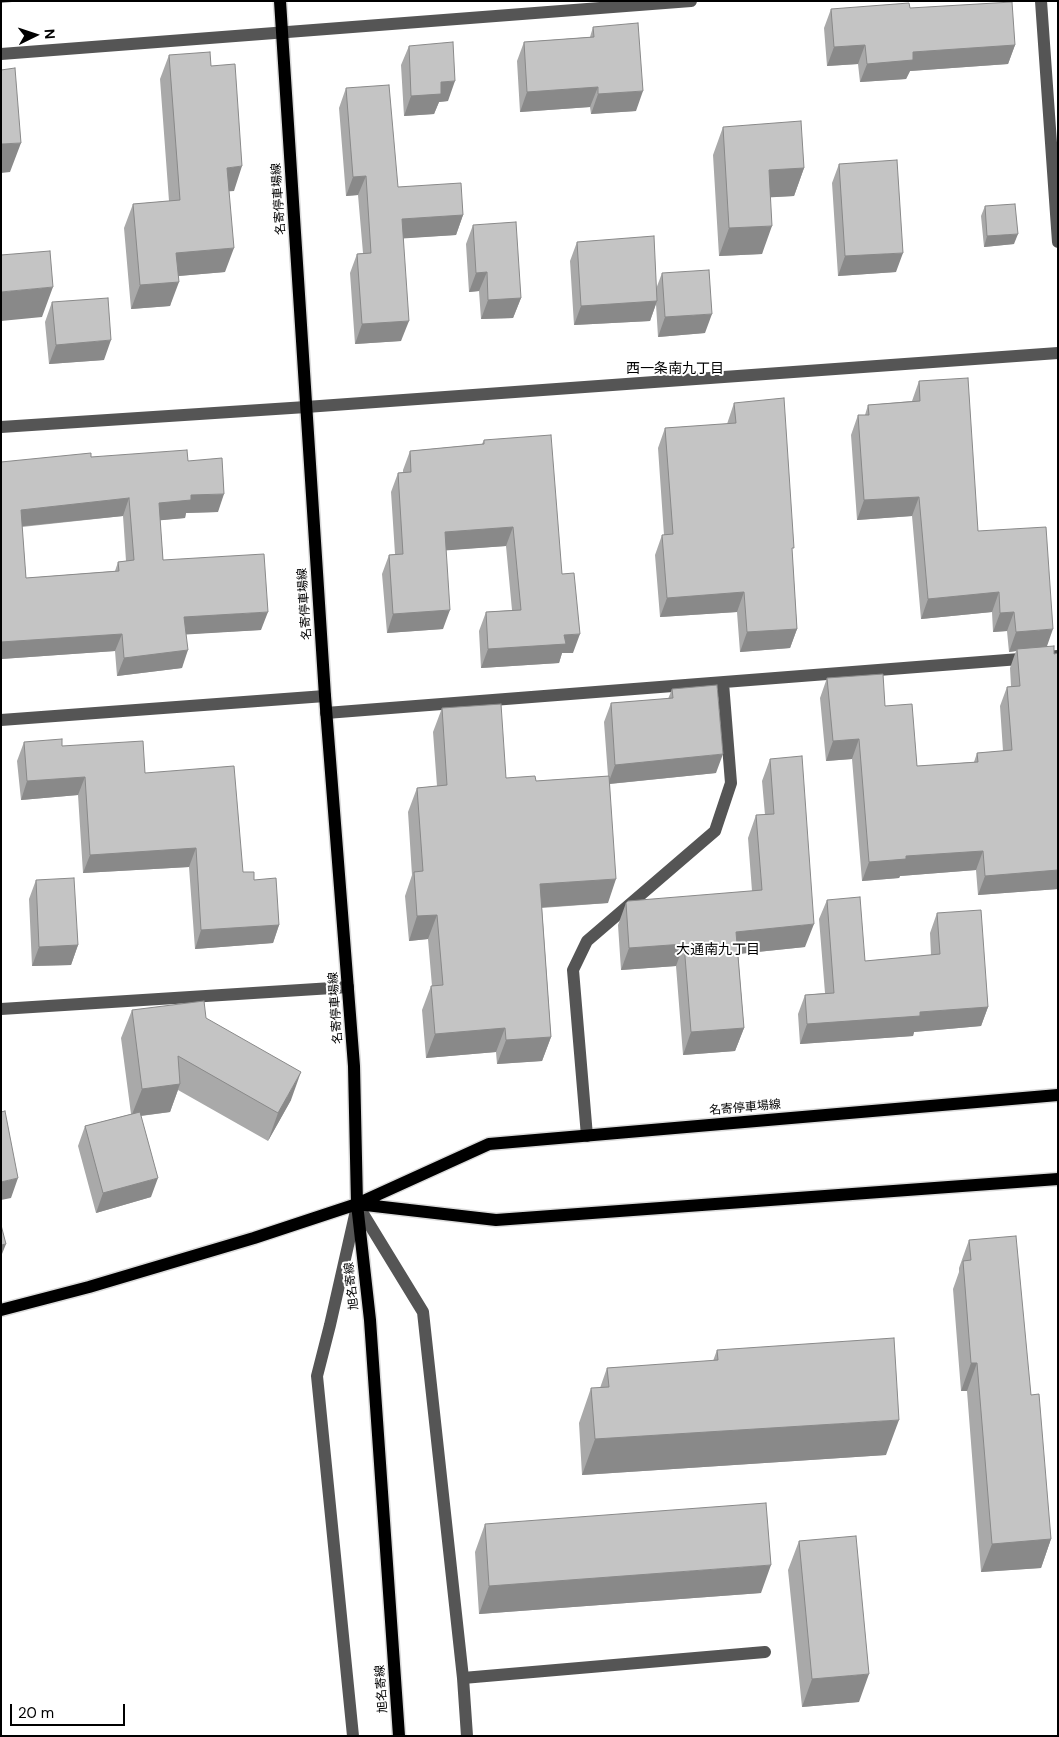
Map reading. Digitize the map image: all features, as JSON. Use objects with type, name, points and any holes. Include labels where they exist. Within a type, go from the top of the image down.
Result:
[{"type":"main road","name":"名寄停車場線","points":[[280,1],[326,713],[354,1066],[357,1204],[489,1144],[1058,1095]]},
{"type":"main road","points":[[1,1310],[89,1287],[357,1204],[496,1220],[1057,1179]]},
{"type":"main road","name":"旭名寄線","points":[[357,1204],[370,1320],[399,1736]]},
{"type":"street","points":[[1,54],[691,1]]},
{"type":"street","points":[[1041,1],[1058,242]]},
{"type":"street","points":[[1,427],[1058,353]]},
{"type":"street","points":[[326,713],[1058,656]]},
{"type":"street","points":[[587,1136],[573,970],[587,941],[715,831],[731,784],[723,683]]},
{"type":"street","points":[[1,720],[325,696]]},
{"type":"street","points":[[1,1009],[348,987]]},
{"type":"street","points":[[1057,1179],[1058,1186]]},
{"type":"street","points":[[357,1204],[423,1312],[464,1678],[468,1736]]},
{"type":"street","points":[[353,1736],[317,1376],[357,1204]]},
{"type":"street","points":[[464,1678],[765,1652]]},
{"type":"building","points":[[1012,2],[1015,45],[913,52],[913,60],[867,64],[865,45],[834,47],[831,9],[909,3],[910,8]]},
{"type":"building","points":[[638,23],[643,91],[598,94],[598,87],[527,92],[524,42],[594,37],[593,27]]},
{"type":"building","points":[[453,42],[455,81],[441,82],[441,94],[411,96],[409,46]]},
{"type":"building","points":[[210,52],[211,66],[235,64],[242,166],[227,168],[234,248],[176,253],[179,282],[140,285],[133,204],[180,200],[169,55]]},
{"type":"building","points":[[15,68],[21,143],[1,144],[1,70]]},
{"type":"building","points":[[389,85],[398,187],[461,183],[463,215],[402,219],[409,321],[362,324],[357,254],[371,253],[366,176],[353,177],[346,88]]},
{"type":"building","points":[[801,121],[804,168],[769,170],[772,226],[729,228],[723,127]]},
{"type":"building","points":[[897,160],[903,253],[845,256],[839,164]]},
{"type":"building","points":[[1015,204],[1018,234],[987,236],[985,206]]},
{"type":"building","points":[[516,222],[521,298],[488,300],[487,272],[476,273],[473,225]]},
{"type":"building","points":[[654,236],[657,301],[581,306],[577,242]]},
{"type":"building","points":[[50,251],[53,287],[1,292],[1,255]]},
{"type":"building","points":[[709,270],[712,314],[665,317],[662,273]]},
{"type":"building","points":[[108,298],[111,340],[56,345],[52,302]]},
{"type":"building","points":[[968,378],[978,531],[1046,527],[1053,629],[1016,632],[1014,612],[1000,613],[999,592],[928,599],[919,497],[864,500],[858,415],[869,415],[868,405],[920,401],[919,381]]},
{"type":"building","points":[[784,398],[794,548],[792,548],[797,629],[747,632],[744,592],[667,598],[662,535],[673,534],[665,428],[736,423],[734,403]]},
{"type":"building","points":[[551,435],[562,574],[574,573],[580,634],[564,635],[566,644],[488,649],[486,612],[521,610],[513,527],[445,532],[450,610],[393,614],[389,555],[403,554],[398,473],[411,472],[410,451],[484,444],[484,440]]},
{"type":"building","points":[[187,450],[188,461],[222,458],[224,494],[191,495],[191,500],[159,503],[163,560],[264,554],[268,612],[184,617],[188,650],[124,658],[122,634],[1,642],[1,462],[91,453],[91,457]],"holes":[[[129,498],[134,560],[118,562],[119,571],[26,578],[21,510]]]},
{"type":"building","points":[[1054,646],[1054,654],[1058,653],[1058,870],[985,876],[983,851],[906,856],[906,859],[869,862],[859,739],[833,741],[827,678],[883,674],[885,706],[912,704],[917,766],[978,762],[977,753],[1012,750],[1007,687],[1020,686],[1017,649]]},
{"type":"building","points":[[717,685],[723,754],[615,765],[611,703],[673,698],[672,689]]},
{"type":"building","points":[[501,704],[506,778],[535,776],[536,781],[609,776],[616,879],[540,884],[551,1037],[506,1040],[505,1028],[435,1034],[431,986],[443,985],[437,915],[417,916],[414,872],[423,871],[417,788],[447,785],[442,708]]},
{"type":"building","points":[[62,739],[62,746],[143,741],[145,773],[234,766],[243,872],[254,872],[254,880],[276,878],[279,925],[201,930],[196,848],[90,855],[85,777],[27,781],[24,742]]},
{"type":"building","points":[[802,756],[814,924],[736,932],[744,1028],[691,1032],[684,944],[629,948],[626,903],[628,901],[762,890],[756,815],[774,814],[770,759]]},
{"type":"building","points":[[74,878],[78,945],[39,947],[36,880]]},
{"type":"building","points":[[860,897],[865,961],[940,954],[937,913],[981,910],[988,1007],[920,1012],[920,1016],[807,1024],[805,995],[834,993],[827,900]]},
{"type":"building","points":[[204,1001],[206,1018],[301,1072],[278,1113],[178,1056],[180,1084],[142,1089],[132,1010]]},
{"type":"building","points":[[5,1111],[18,1178],[1,1182],[1,1112]]},
{"type":"building","points":[[140,1112],[158,1178],[103,1193],[85,1126]]},
{"type":"building","points":[[1,1225],[6,1244],[1,1245]]},
{"type":"building","points":[[1016,1236],[1031,1395],[1039,1394],[1051,1539],[992,1544],[977,1363],[971,1363],[963,1261],[971,1260],[969,1240]]},
{"type":"building","points":[[894,1338],[899,1420],[595,1439],[591,1388],[609,1387],[607,1368],[718,1360],[717,1350]]},
{"type":"building","points":[[766,1503],[771,1565],[489,1586],[485,1524]]},
{"type":"building","points":[[856,1536],[869,1674],[812,1679],[799,1541]]},
{"type":"district","name":"西一条南九丁目","points":[[675,369]]},
{"type":"district","name":"大通南九丁目","points":[[718,950]]}]
